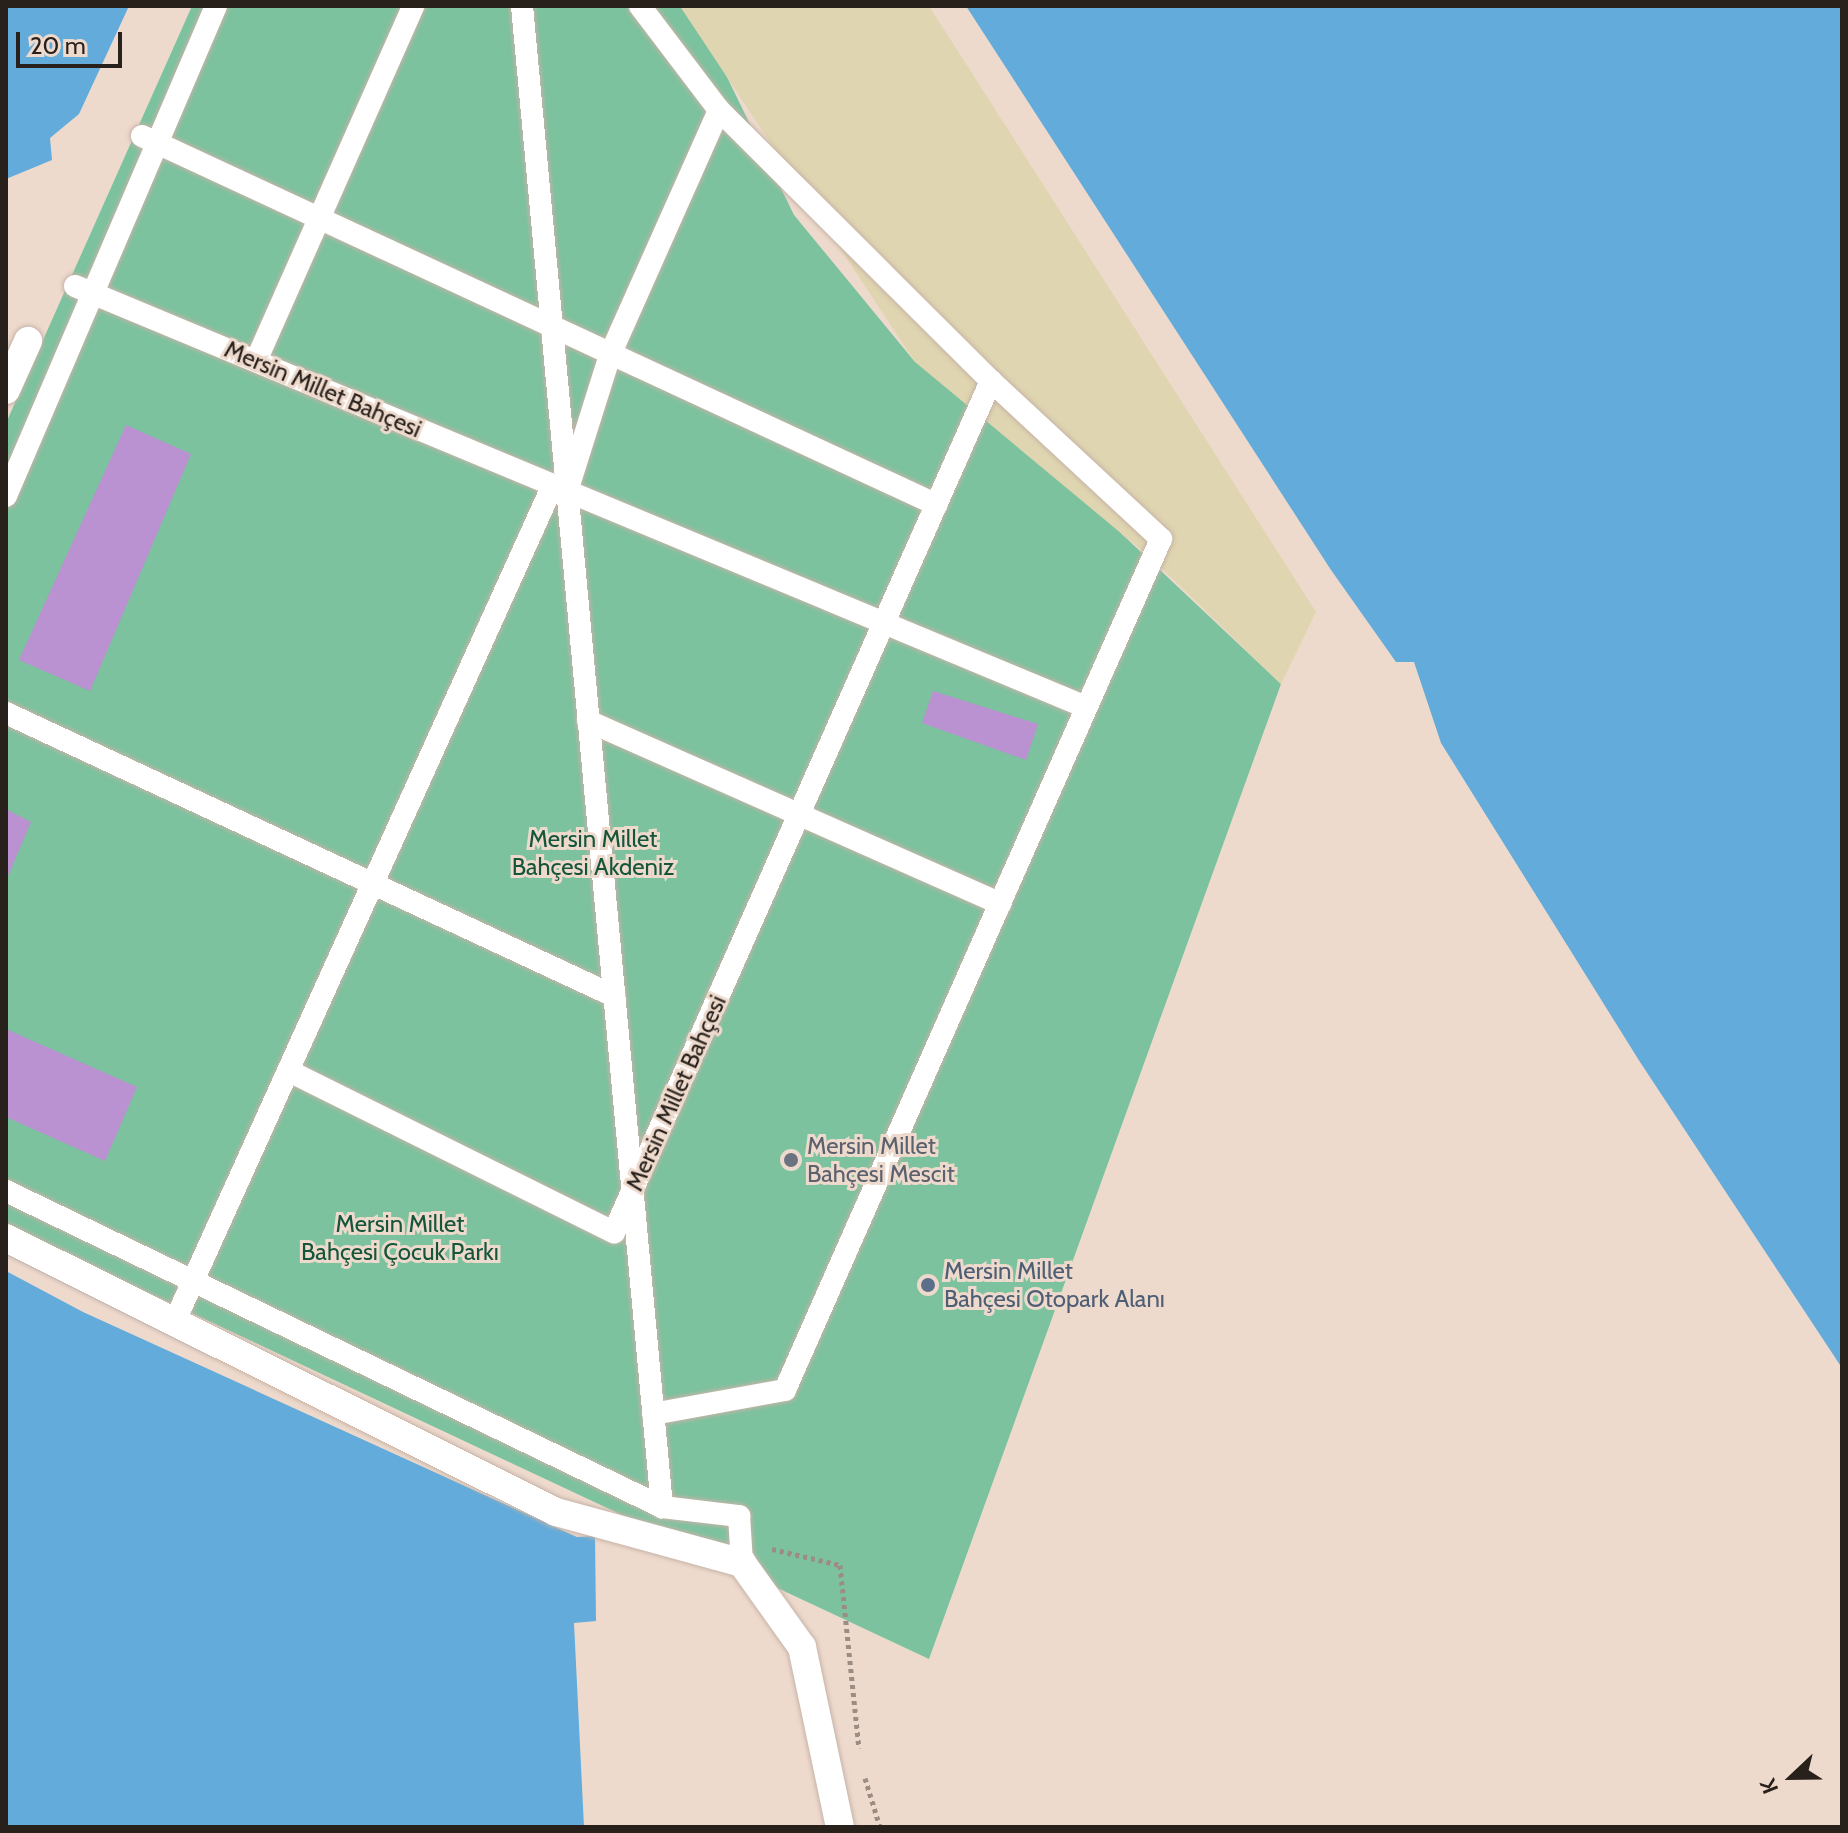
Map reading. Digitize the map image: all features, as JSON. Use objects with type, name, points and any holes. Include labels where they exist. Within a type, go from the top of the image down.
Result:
[{"type":"street","points":[[6,496],[84,290],[149,140],[216,6]]},
{"type":"street","points":[[256,361],[413,6]]},
{"type":"street","points":[[522,6],[552,329],[560,488],[588,721],[662,1507]]},
{"type":"street","points":[[640,6],[719,110],[991,381],[1161,539],[785,1390],[653,1414]]},
{"type":"street","points":[[179,1312],[374,884],[560,488],[610,355],[719,110]]},
{"type":"street","points":[[149,140],[937,505]]},
{"type":"street","name":"Mersin Millet Bahçesi","points":[[84,290],[1086,707]]},
{"type":"street","points":[[6,390],[28,341]]},
{"type":"street","name":"Mersin Millet Bahçesi","points":[[289,1071],[614,1232],[991,381]]},
{"type":"street","points":[[6,713],[614,996]]},
{"type":"street","points":[[588,721],[1000,904]]},
{"type":"street","points":[[6,1191],[662,1507],[739,1516],[742,1563],[802,1647],[840,1827]]},
{"type":"street","points":[[6,1238],[556,1512],[742,1563]]},
{"type":"path","points":[[805,1556],[840,1565],[860,1751]]},
{"type":"path","points":[[862,1765],[880,1827]]},
{"type":"green space","name":"Mersin Millet Bahçesi Akdeniz","points":[[192,6],[680,6],[725,73],[794,215],[915,362],[970,391],[1281,684],[929,1659],[6,1226],[6,423]]},
{"type":"sand","points":[[680,6],[929,6],[1316,612],[1281,684],[1152,559],[915,362]]},
{"type":"water","points":[[6,6],[129,6],[79,114],[50,138],[52,160],[6,179]]},
{"type":"water","points":[[966,6],[1842,6],[1842,1368],[1640,1062],[1441,743],[1414,662],[1396,662],[1331,570]]},
{"type":"water","points":[[6,1271],[83,1312],[577,1537],[595,1536],[596,1621],[574,1623],[584,1827],[6,1827]]},
{"type":"building","points":[[126,425],[191,454],[90,691],[19,660]]},
{"type":"building","points":[[933,691],[1038,724],[1026,760],[922,723]]},
{"type":"building","points":[[6,809],[31,822],[6,881]]},
{"type":"building","points":[[6,1029],[137,1087],[105,1161],[6,1117]]},
{"type":"place","name":"Mersin Millet Bahçesi Mescit","points":[[791,1160]]},
{"type":"place","name":"Mersin Millet Bahçesi Otopark Alanı","points":[[928,1285]]},
{"type":"park label","name":"Mersin Millet Bahçesi Çocuk Parkı","points":[[400,1238]]}]
